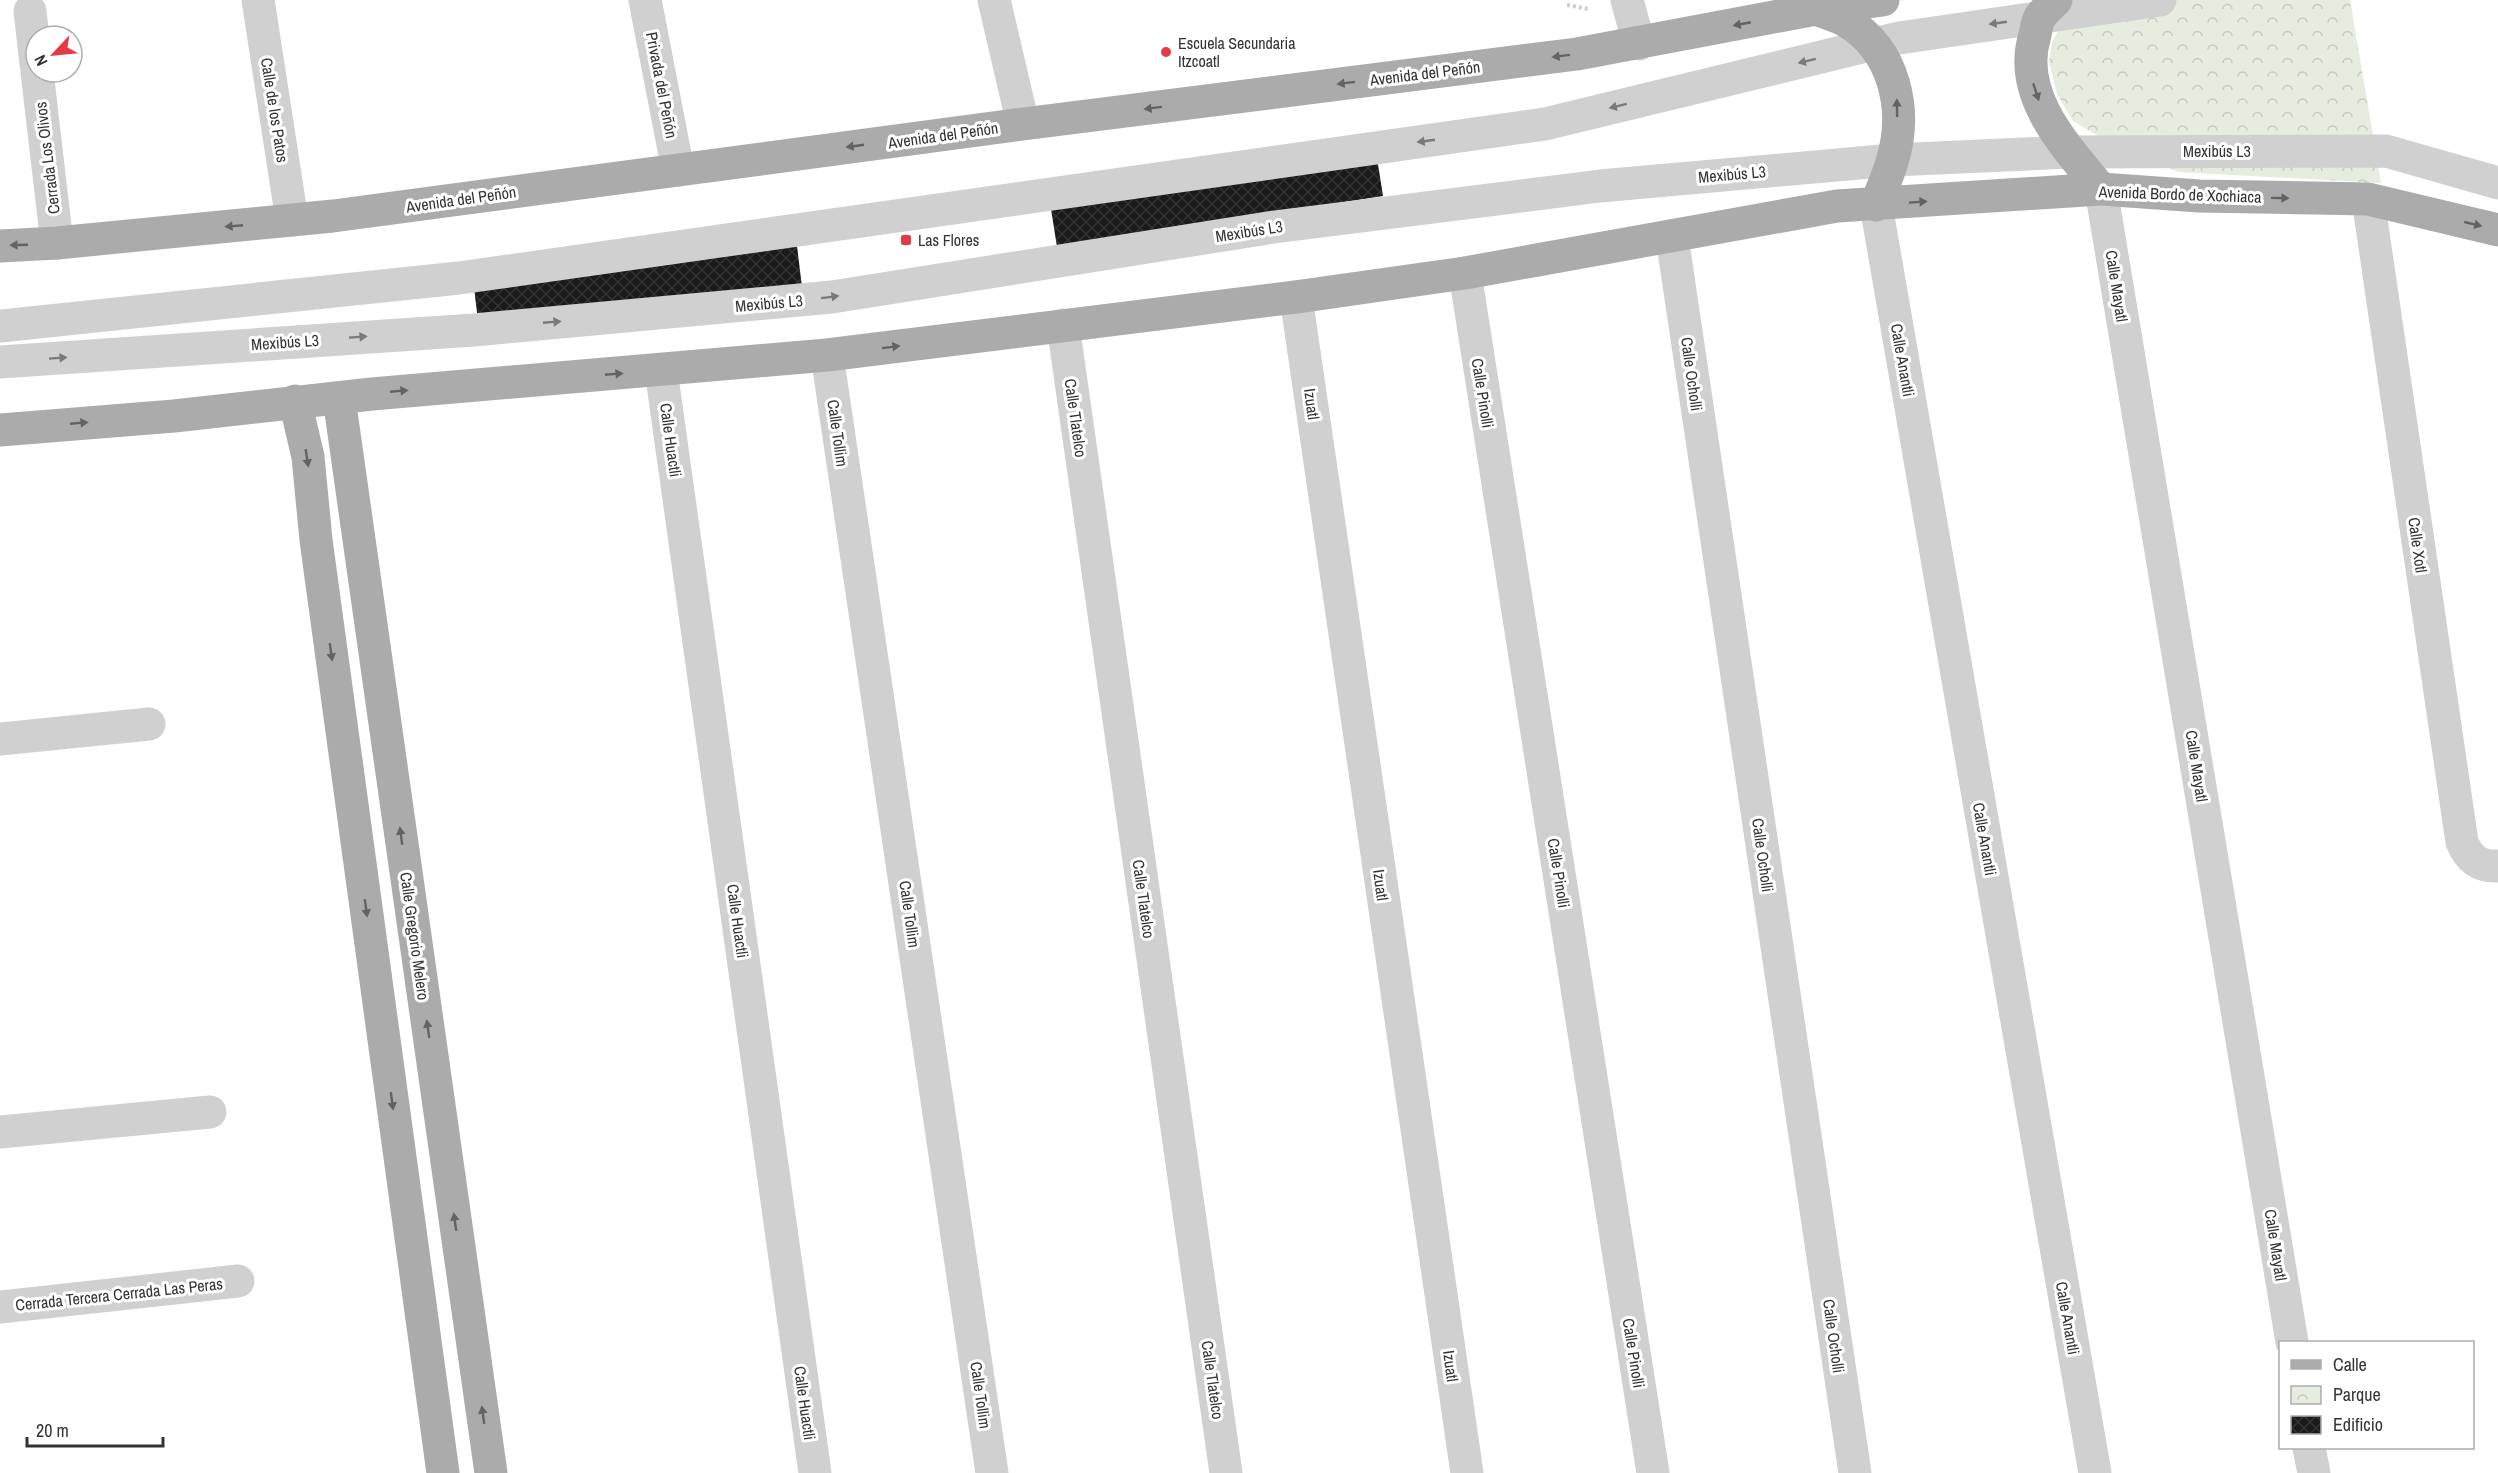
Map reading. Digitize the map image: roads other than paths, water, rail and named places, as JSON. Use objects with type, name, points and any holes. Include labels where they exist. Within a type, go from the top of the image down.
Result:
[{"type":"main road","name":"Avenida del Peñón","points":[[0,246],[57,243],[292,220],[1576,54],[1816,9],[1883,0]]},
{"type":"main road","points":[[0,430],[174,416],[295,401],[827,355],[1296,297],[1465,273],[1837,206],[1868,205],[1893,160],[1899,104],[1891,70],[1874,44],[1846,21],[1816,9]]},
{"type":"main road","points":[[2048,9],[2032,45],[2031,77],[2041,108],[2070,152],[2102,189]]},
{"type":"main road","name":"Avenida Bordo de Xochiaca","points":[[1868,205],[2102,189],[2199,196],[2368,199],[2498,230]]},
{"type":"main road","name":"Calle Gregorio Melero","points":[[339,398],[491,1473]]},
{"type":"main road","points":[[295,401],[308,457],[316,540],[442,1473]]},
{"type":"street","name":"Calle de los Patos","points":[[258,0],[292,220]]},
{"type":"street","name":"Privada del Peñón","points":[[645,0],[678,170]]},
{"type":"street","points":[[994,0],[1023,124]]},
{"type":"street","points":[[1627,0],[1639,44]]},
{"type":"street","points":[[0,326],[459,278],[1545,124],[1899,38],[2048,9],[2160,0]]},
{"type":"street","points":[[30,11],[31,24]]},
{"type":"street","name":"Cerrada Los Olivos","points":[[38,84],[57,243]]},
{"type":"street","name":"Mexibús L3","points":[[0,362],[474,330],[832,297],[1274,227],[1600,186],[1893,160],[2070,152],[2386,151],[2498,183]]},
{"type":"street","name":"Calle Mayatl","points":[[2102,189],[2292,1341]]},
{"type":"street","name":"Calle Xotl","points":[[2368,199],[2462,842],[2467,854],[2476,863],[2498,866]]},
{"type":"street","name":"Calle Anantli","points":[[1868,205],[2095,1473]]},
{"type":"street","name":"Calle Ocholli","points":[[1672,237],[1855,1473]]},
{"type":"street","name":"Calle Pinolli","points":[[1465,273],[1653,1473]]},
{"type":"street","name":"Izuatl","points":[[1296,297],[1467,1473]]},
{"type":"street","name":"Calle Tlatelco","points":[[1063,325],[1226,1473]]},
{"type":"street","name":"Calle Tollim","points":[[827,355],[992,1473]]},
{"type":"street","name":"Calle Huactli","points":[[661,370],[815,1473]]},
{"type":"street","points":[[0,739],[149,724]]},
{"type":"street","points":[[0,1132],[210,1112]]},
{"type":"street","name":"Cerrada Tercera Cerrada Las Peras","points":[[0,1307],[238,1281]]},
{"type":"street","points":[[2309,1449],[2314,1473]]},
{"type":"place","name":"Escuela Secundaria Itzcoatl","points":[[1166,52]]},
{"type":"place","name":"Las Flores","points":[[906,240]]}]
